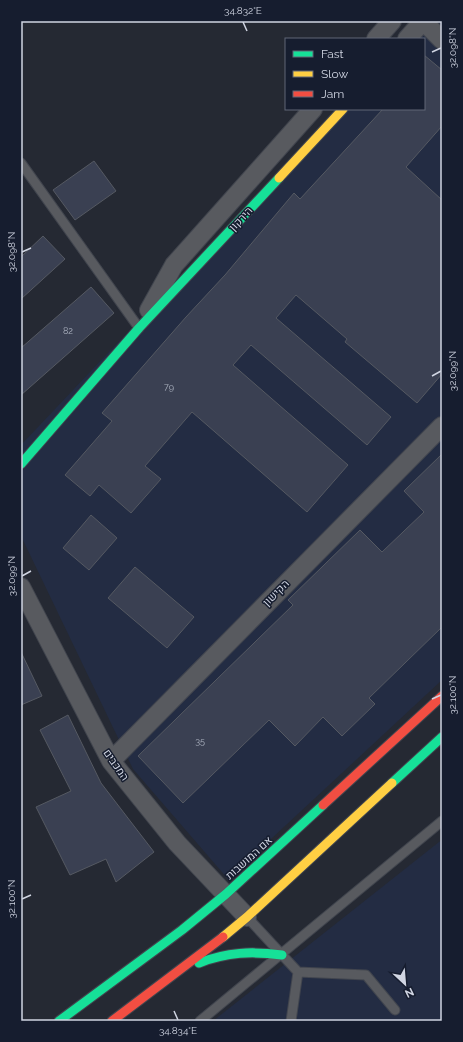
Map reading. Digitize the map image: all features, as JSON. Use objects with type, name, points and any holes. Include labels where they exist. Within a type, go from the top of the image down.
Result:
[{"type":"main road","name":"הירקון","points":[[21,464],[139,328],[342,110]]},
{"type":"main road","name":"אם המושבות","points":[[59,1021],[182,930],[226,894],[442,696]]},
{"type":"main road","points":[[112,1021],[181,970],[247,917],[442,737]]},
{"type":"main road","points":[[181,970],[207,959],[234,952],[251,950],[282,955]]},
{"type":"street","points":[[377,38],[392,21]]},
{"type":"street","points":[[408,38],[423,21],[442,40]]},
{"type":"street","name":"הירקון","points":[[139,328],[174,265],[312,110]]},
{"type":"street","name":"הקישון","points":[[111,761],[442,426]]},
{"type":"street","name":"המכבים","points":[[21,587],[111,761],[177,843],[247,917]]},
{"type":"lane","points":[[21,163],[139,328]]},
{"type":"lane","points":[[200,1021],[282,955],[442,821]]},
{"type":"lane","points":[[247,917],[298,972],[366,975],[395,1010]]},
{"type":"lane","points":[[291,1021],[298,972]]},
{"type":"shaded area","points":[[423,21],[442,21],[442,680],[228,879],[133,769],[21,536],[21,445],[338,110],[425,110],[425,38],[407,38]]},
{"type":"shaded area","points":[[442,840],[442,1021],[213,1021],[439,842]]},
{"type":"building","points":[[425,56],[442,70],[442,126],[406,167],[442,200],[442,374],[417,403],[345,342],[347,339],[296,295],[276,318],[391,417],[367,445],[251,345],[233,365],[348,465],[307,512],[192,412],[145,466],[161,479],[131,513],[99,485],[90,496],[65,475],[112,421],[102,413],[225,275],[294,193],[300,199],[382,110],[425,110]]},
{"type":"building","points":[[94,161],[116,191],[75,220],[53,190]]},
{"type":"building","points":[[43,236],[65,259],[21,299],[21,257]]},
{"type":"building","points":[[91,287],[114,313],[21,395],[21,348]]},
{"type":"building","points":[[442,454],[442,627],[369,698],[375,704],[342,736],[323,717],[295,746],[269,720],[183,803],[138,756],[293,605],[288,600],[360,530],[382,552],[424,512],[404,491]]},
{"type":"building","points":[[91,515],[117,538],[89,570],[63,548]]},
{"type":"building","points":[[135,567],[194,617],[167,648],[108,598]]},
{"type":"building","points":[[21,652],[42,696],[21,705]]},
{"type":"building","points":[[68,715],[101,783],[154,852],[116,882],[106,859],[70,875],[36,807],[71,791],[40,730]]},
{"type":"traffic: fast","points":[[21,464],[139,328],[279,178]]},
{"type":"traffic: fast","points":[[392,783],[442,737]]},
{"type":"traffic: fast","points":[[59,1021],[182,930],[226,894],[323,805]]},
{"type":"traffic: fast","points":[[199,963],[209,959],[240,953],[282,955]]},
{"type":"traffic: slow","points":[[279,178],[342,110]]},
{"type":"traffic: slow","points":[[223,937],[247,917],[392,783]]},
{"type":"traffic: jam","points":[[323,805],[442,696]]},
{"type":"traffic: jam","points":[[112,1021],[223,937]]}]
